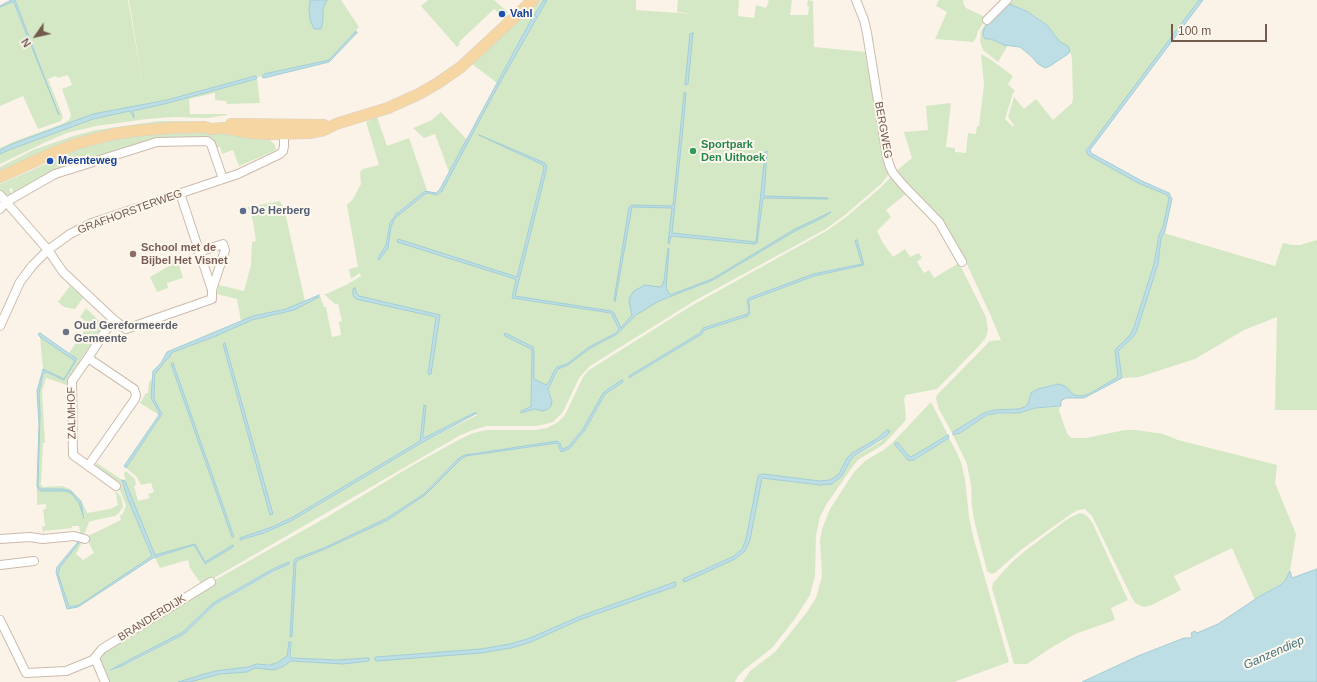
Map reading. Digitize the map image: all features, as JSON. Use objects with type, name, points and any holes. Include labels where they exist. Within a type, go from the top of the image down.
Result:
[{"type":"main road","points":[[0,177],[57,151],[97,138],[143,130],[225,128],[256,133],[284,129],[309,133],[321,131],[336,124],[388,108],[438,83],[461,67],[533,0]]},
{"type":"street","name":"BERGWEG","points":[[856,0],[864,20],[867,33],[886,151],[890,167],[903,185],[939,222],[962,262]]},
{"type":"street","points":[[987,20],[1007,0]]},
{"type":"street","name":"GRAFHORSTERWEG","points":[[0,326],[20,282],[32,266],[48,250],[70,234],[92,223],[238,174],[280,154],[283,151],[284,129]]},
{"type":"street","points":[[0,209],[6,202],[55,174],[157,142],[207,141],[211,144],[223,179]]},
{"type":"street","points":[[180,193],[212,290]]},
{"type":"street","points":[[0,195],[48,250],[63,272],[113,319],[126,328],[212,299],[212,290],[225,250],[223,244],[199,252]]},
{"type":"street","points":[[88,466],[135,399],[136,395],[134,389],[88,358],[113,319]]},
{"type":"street","name":"ZALMHOF","points":[[88,358],[72,381],[73,455],[116,486]]},
{"type":"street","points":[[0,539],[74,536],[85,538]]},
{"type":"street","points":[[0,565],[34,561]]},
{"type":"street","name":"BRANDERDIJK","points":[[0,620],[26,673],[66,671],[95,658],[102,649],[211,582]]},
{"type":"street","points":[[95,658],[105,682]]},
{"type":"green space","points":[[15,0],[128,0],[144,92],[129,0],[310,0],[309,8],[323,21],[323,10],[327,0],[341,0],[359,27],[356,30],[357,32],[355,32],[329,60],[264,74],[262,76],[255,76],[167,100],[99,113],[0,150],[0,148],[13,142],[62,124],[69,120],[71,115],[62,89],[72,85],[68,75],[58,78],[56,76],[48,79],[63,117],[61,121],[38,129],[23,96],[0,106],[0,7],[13,2],[60,115]]},
{"type":"green space","points":[[428,0],[494,0],[508,12],[502,17],[494,9],[459,42],[460,44],[457,47],[421,6]]},
{"type":"green space","points":[[537,0],[544,0],[531,20],[497,83],[471,63]]},
{"type":"green space","points":[[545,0],[636,0],[636,10],[694,14],[677,12],[678,0],[739,0],[738,16],[754,18],[756,5],[766,8],[769,1],[767,0],[792,0],[790,15],[808,15],[808,0],[813,1],[814,47],[866,52],[867,55],[865,55],[890,173],[881,184],[826,229],[696,300],[590,366],[579,378],[563,412],[553,422],[537,426],[487,426],[459,436],[202,585],[190,568],[188,560],[160,568],[155,558],[194,545],[204,564],[233,545],[205,562],[195,544],[155,555],[131,497],[125,481],[124,473],[126,471],[135,479],[136,485],[134,486],[138,501],[150,498],[148,494],[154,492],[151,483],[141,485],[137,477],[126,468],[162,414],[154,399],[156,371],[170,357],[171,353],[216,336],[252,320],[287,312],[320,296],[324,307],[326,307],[332,337],[341,335],[339,322],[342,321],[338,304],[335,304],[324,294],[346,285],[361,276],[360,273],[351,279],[349,269],[358,267],[347,205],[353,199],[361,184],[360,172],[363,169],[379,165],[366,122],[377,117],[387,146],[409,138],[427,190],[393,217],[389,228],[386,245],[378,258],[379,260],[388,248],[391,227],[395,218],[425,194],[428,193],[437,195],[440,193],[472,131]],"holes":[[[479,135],[544,165],[546,169],[514,297],[611,312],[620,330],[645,304],[708,282],[652,304],[634,316],[617,334],[589,349],[568,365],[559,368],[548,389],[552,398],[534,409],[521,413],[523,410],[531,406],[531,349],[534,353],[533,379],[546,385],[557,367],[567,364],[589,347],[616,333],[619,329],[611,313],[512,298],[515,279],[397,242],[517,277],[544,168],[543,165]],[[356,289],[359,296],[440,315],[429,375],[428,373],[436,317],[353,295]],[[223,344],[225,344],[272,514],[270,515]],[[172,363],[234,536],[232,537],[171,364]],[[424,405],[424,438],[474,413],[477,415],[421,443],[291,521],[264,533],[242,540],[240,538],[272,527],[293,517],[420,441]]]},
{"type":"green space","points":[[939,0],[963,0],[966,8],[987,18],[978,31],[973,42],[935,39],[947,12],[936,6]]},
{"type":"green space","points":[[1008,0],[1199,0],[1086,151],[1088,155],[1138,183],[1167,195],[1169,198],[1163,227],[1159,235],[1154,264],[1134,327],[1130,335],[1115,350],[1119,376],[1118,378],[1089,394],[1081,396],[1074,395],[1067,388],[1056,384],[1044,387],[1030,395],[1028,404],[1025,407],[1018,409],[994,410],[984,413],[952,433],[939,409],[936,399],[937,395],[990,341],[1001,340],[964,258],[949,231],[938,217],[895,172],[912,158],[904,132],[928,130],[926,106],[951,103],[946,147],[955,148],[955,152],[966,153],[968,133],[976,134],[977,126],[979,126],[984,85],[981,54],[1013,76],[1008,84],[1015,91],[1013,93],[1005,119],[1013,127],[1014,125],[1008,117],[1014,97],[1024,109],[1036,99],[1053,120],[1072,103],[1072,58],[1069,48],[1060,42],[1047,25],[1035,16],[1012,5],[988,39],[1008,45],[998,62],[983,50],[980,41],[981,31],[987,22]]},
{"type":"green space","points":[[257,78],[260,103],[227,104],[226,101],[215,100],[215,93],[189,99],[190,114],[227,115],[208,118],[174,117],[147,119],[96,126],[67,133],[0,164],[0,154],[4,152],[93,119],[130,111],[134,117],[133,111],[168,103]]},
{"type":"green space","points":[[441,112],[467,140],[449,172],[435,134],[424,138],[413,128],[432,120]]},
{"type":"green space","points":[[159,121],[189,121],[196,124],[143,127],[0,171],[0,167],[33,150],[73,136],[96,130]]},
{"type":"green space","points":[[190,131],[210,131],[268,138],[275,145],[276,150],[239,166],[233,150],[222,154],[220,147],[215,148],[212,139],[184,139],[184,137],[156,138],[147,141],[147,143],[144,142],[52,171],[51,173],[50,172],[19,190],[18,193],[17,191],[13,193],[12,188],[9,189],[12,194],[5,196],[0,190],[0,184],[55,160],[54,157],[63,152],[129,135],[190,133]]},
{"type":"green space","points":[[892,176],[906,194],[886,210],[891,217],[877,231],[893,257],[905,249],[910,257],[919,253],[922,258],[917,262],[924,273],[929,270],[934,278],[959,263],[986,317],[988,330],[987,334],[985,339],[978,347],[937,389],[906,395],[904,399],[905,421],[884,444],[858,460],[853,466],[826,505],[820,517],[816,535],[815,576],[810,595],[794,620],[772,648],[745,669],[738,676],[735,682],[190,682],[220,674],[247,672],[255,668],[274,670],[291,661],[343,664],[369,661],[367,658],[337,660],[292,658],[290,657],[291,642],[289,642],[287,656],[282,661],[273,664],[257,664],[248,667],[215,671],[178,682],[107,682],[100,662],[101,653],[204,588],[214,585],[216,583],[215,580],[327,517],[413,465],[473,433],[487,430],[536,430],[547,428],[558,422],[565,415],[583,377],[589,370],[691,306],[828,230],[880,188]],"holes":[[[855,241],[864,265],[814,276],[750,300],[751,311],[748,316],[704,330],[702,334],[630,378],[629,377],[700,333],[705,327],[747,314],[749,311],[747,302],[748,299],[813,274],[862,264]],[[622,381],[623,382],[605,394],[585,430],[569,449],[561,452],[557,443],[466,456],[460,460],[425,495],[388,520],[298,560],[296,562],[291,637],[295,559],[324,548],[387,518],[424,494],[459,458],[474,453],[558,441],[562,449],[568,447],[583,429],[606,390]],[[888,430],[889,433],[880,442],[852,458],[842,476],[832,484],[820,485],[762,478],[750,540],[745,551],[735,559],[685,582],[682,580],[734,556],[740,551],[746,539],[758,477],[761,474],[820,481],[830,480],[839,474],[847,458],[852,453],[878,438]],[[290,563],[215,605],[184,634],[130,663],[110,671],[110,669],[129,661],[183,632],[213,603],[244,585]],[[675,582],[676,583],[676,586],[671,588],[579,620],[531,642],[511,648],[481,653],[375,660],[376,657],[481,649],[510,644],[530,638],[578,617]]]},
{"type":"green space","points":[[280,201],[284,208],[305,301],[286,309],[261,314],[241,321],[237,299],[217,294],[219,285],[244,291],[251,265],[252,242],[256,241],[253,221],[248,207]]},
{"type":"green space","points":[[1164,233],[1275,266],[1283,243],[1300,245],[1317,240],[1317,410],[1275,410],[1277,317],[1244,330],[1195,359],[1139,377],[1122,378],[1118,351],[1134,336],[1137,330],[1158,264],[1161,238]]},
{"type":"green space","points":[[177,257],[183,278],[167,283],[168,288],[157,292],[150,277],[169,266],[166,261]]},
{"type":"green space","points":[[70,286],[83,298],[75,309],[64,307],[58,302]]},
{"type":"green space","points":[[86,308],[103,325],[67,381],[67,385],[46,378],[42,391],[45,443],[43,443],[41,485],[43,487],[62,486],[70,489],[81,500],[87,513],[110,509],[118,505],[115,490],[121,497],[123,507],[115,516],[89,522],[84,535],[81,536],[79,526],[72,526],[72,528],[44,531],[44,535],[42,527],[45,526],[43,509],[46,509],[46,504],[37,505],[37,488],[43,491],[65,491],[71,493],[79,503],[83,517],[85,517],[81,502],[75,495],[65,489],[41,489],[38,487],[40,414],[39,393],[44,372],[64,380],[77,360],[69,353],[86,328],[82,325],[85,321],[80,317]]},
{"type":"green space","points":[[40,337],[75,361],[64,379],[43,369]]},
{"type":"green space","points":[[153,377],[151,398],[159,412],[159,415],[140,403],[146,393],[148,393],[149,383]]},
{"type":"green space","points":[[931,402],[948,435],[911,457],[898,443],[895,443],[895,445],[911,462],[949,438],[956,451],[961,462],[965,479],[969,517],[974,540],[1009,662],[954,682],[743,682],[750,671],[775,652],[807,612],[816,598],[822,576],[820,541],[822,529],[830,509],[854,472],[865,461],[885,449],[894,441]]},
{"type":"green space","points":[[1060,407],[1059,410],[1065,428],[1068,435],[1072,438],[1086,438],[1125,430],[1136,430],[1163,434],[1178,440],[1277,465],[1275,483],[1296,534],[1290,571],[1285,581],[1255,600],[1232,548],[1174,576],[1181,590],[1152,605],[1144,607],[1141,606],[1135,603],[1092,516],[1085,509],[1078,510],[1071,514],[1022,549],[996,572],[992,574],[987,571],[975,524],[967,464],[953,435],[956,435],[990,414],[1019,413],[1035,408]]},
{"type":"green space","points":[[97,463],[122,480],[127,497],[152,556],[79,605],[69,607],[57,574],[60,567],[79,543],[78,542],[80,539],[83,540],[76,554],[83,560],[94,553],[86,537],[121,520],[120,516],[126,506],[118,485],[95,466]]},
{"type":"green space","points":[[1080,513],[1088,517],[1092,522],[1128,600],[1111,608],[1115,620],[1075,634],[1027,664],[1014,664],[992,588],[993,583],[1011,563],[1025,551],[1069,518]]},
{"type":"water","points":[[11,0],[15,0],[59,115],[14,3],[12,2],[0,7]]},
{"type":"water","points":[[310,0],[327,0],[323,9],[321,29],[314,29],[310,20]]},
{"type":"water","points":[[544,0],[547,0],[498,86],[442,191],[437,195],[428,193],[425,194],[395,218],[391,227],[388,248],[379,260],[378,258],[386,245],[390,223],[396,214],[425,191],[436,193],[440,189],[531,20]]},
{"type":"water","points":[[1199,0],[1203,0],[1090,150],[1091,153],[1142,181],[1169,193],[1172,199],[1165,231],[1161,238],[1158,264],[1137,330],[1134,336],[1118,351],[1122,378],[1084,398],[1066,398],[1061,401],[1061,406],[1035,408],[1019,413],[998,413],[987,415],[960,433],[953,435],[953,432],[984,413],[994,410],[1018,409],[1025,407],[1028,404],[1031,393],[1038,389],[1058,384],[1065,386],[1074,395],[1081,396],[1089,394],[1118,377],[1115,350],[1130,335],[1134,327],[1154,264],[1159,235],[1163,227],[1169,198],[1167,195],[1138,183],[1088,155],[1086,151]]},
{"type":"water","points":[[1007,4],[1028,12],[1047,25],[1060,42],[1068,46],[1070,51],[1068,54],[1045,68],[1038,64],[1020,47],[1004,45],[991,39],[985,39],[983,35],[984,29]]},
{"type":"water","points":[[355,32],[357,33],[329,62],[264,78],[262,77],[264,74],[329,60]]},
{"type":"water","points":[[693,33],[688,84],[685,85],[690,34]]},
{"type":"water","points":[[255,76],[257,77],[256,79],[133,111],[134,118],[130,111],[93,119],[0,154],[0,150],[12,144],[93,114],[167,100]]},
{"type":"water","points":[[684,93],[686,93],[672,233],[756,242],[765,152],[767,151],[764,196],[828,199],[763,198],[757,243],[754,244],[671,236],[669,244],[672,208],[632,207],[615,302],[614,300],[629,207],[632,205],[673,205]]},
{"type":"water","points":[[479,135],[545,163],[547,167],[515,296],[611,311],[614,313],[621,328],[632,315],[629,302],[634,291],[645,285],[662,286],[668,248],[666,288],[670,295],[712,279],[795,229],[831,212],[795,231],[713,280],[659,301],[636,315],[617,334],[589,349],[568,365],[558,369],[548,389],[552,401],[551,406],[548,409],[543,411],[534,409],[521,413],[521,411],[531,406],[532,351],[531,349],[505,336],[505,333],[533,347],[534,379],[546,385],[557,367],[567,364],[589,347],[616,333],[619,329],[611,313],[512,298],[515,279],[397,242],[398,239],[517,277],[544,168],[543,165]]},
{"type":"water","points":[[857,240],[864,265],[814,276],[750,300],[750,313],[748,316],[704,330],[702,334],[629,378],[629,376],[700,333],[703,328],[747,314],[749,311],[747,300],[749,298],[813,274],[862,264],[855,241]]},
{"type":"water","points":[[355,288],[359,296],[440,315],[431,374],[429,375],[428,373],[436,317],[356,299],[353,295],[353,289]]},
{"type":"water","points":[[319,295],[319,297],[294,310],[252,320],[216,336],[171,353],[170,357],[155,374],[154,399],[162,414],[126,468],[124,466],[159,415],[159,412],[151,398],[153,371],[161,363],[167,352],[253,316],[286,309]]},
{"type":"water","points":[[40,333],[77,359],[64,380],[46,372],[43,374],[39,393],[40,414],[38,487],[41,489],[62,489],[71,491],[81,502],[84,518],[79,503],[71,493],[65,491],[41,491],[37,486],[39,425],[37,391],[43,369],[64,379],[75,361],[40,337],[38,334]]},
{"type":"water","points":[[225,343],[273,514],[270,515],[223,344]]},
{"type":"water","points":[[173,363],[234,537],[232,537],[171,364]]},
{"type":"water","points":[[622,380],[623,382],[605,394],[585,430],[569,449],[561,452],[557,443],[466,456],[460,460],[425,495],[388,520],[298,560],[296,562],[292,637],[290,637],[295,559],[324,548],[387,518],[424,494],[459,458],[465,455],[557,441],[560,443],[562,449],[568,447],[583,429],[603,393]]},
{"type":"water","points":[[424,405],[426,406],[424,438],[474,413],[477,413],[421,443],[291,521],[264,533],[240,540],[240,538],[272,527],[293,517],[420,441]]},
{"type":"water","points":[[887,430],[890,431],[885,437],[854,456],[842,476],[832,484],[820,485],[762,478],[750,540],[745,551],[735,559],[685,582],[683,581],[683,579],[734,556],[742,549],[746,539],[759,475],[763,474],[820,481],[830,480],[839,474],[847,458],[852,453],[878,438]]},
{"type":"water","points":[[948,435],[949,438],[912,461],[908,460],[895,445],[895,443],[898,443],[911,457]]},
{"type":"water","points":[[122,480],[125,481],[155,555],[195,544],[205,562],[233,545],[233,547],[205,564],[194,545],[153,558],[78,607],[67,609],[56,572],[57,567],[78,542],[79,543],[60,567],[58,574],[69,607],[79,605],[152,556],[127,497]]},
{"type":"water","points":[[289,562],[289,564],[214,605],[184,634],[122,666],[110,670],[183,632],[213,603],[273,569]]},
{"type":"water","name":"Ganzendiep","points":[[1317,569],[1317,682],[1082,682],[1138,656],[1184,638],[1190,638],[1192,637],[1191,633],[1195,631],[1197,633],[1218,624],[1257,598],[1280,585],[1285,581],[1290,571],[1292,578]]},
{"type":"water","points":[[675,582],[676,586],[579,620],[531,642],[511,648],[481,653],[376,661],[374,659],[376,657],[481,649],[510,644],[530,638],[578,617]]},
{"type":"water","points":[[289,642],[291,642],[290,657],[292,658],[337,660],[369,658],[369,661],[343,664],[291,661],[274,670],[255,668],[247,672],[220,674],[190,682],[178,682],[215,671],[248,667],[257,664],[269,665],[277,663],[287,656]]},
{"type":"place","name":"Vahl","points":[[502,14]]},
{"type":"place","name":"Sportpark Den Uithoek","points":[[693,151]]},
{"type":"place","name":"Meenteweg","points":[[50,161]]},
{"type":"place","name":"De Herberg","points":[[243,211]]},
{"type":"place","name":"School met de Bijbel Het Visnet","points":[[133,254]]},
{"type":"place","name":"Oud Gereformeerde Gemeente","points":[[66,332]]}]
